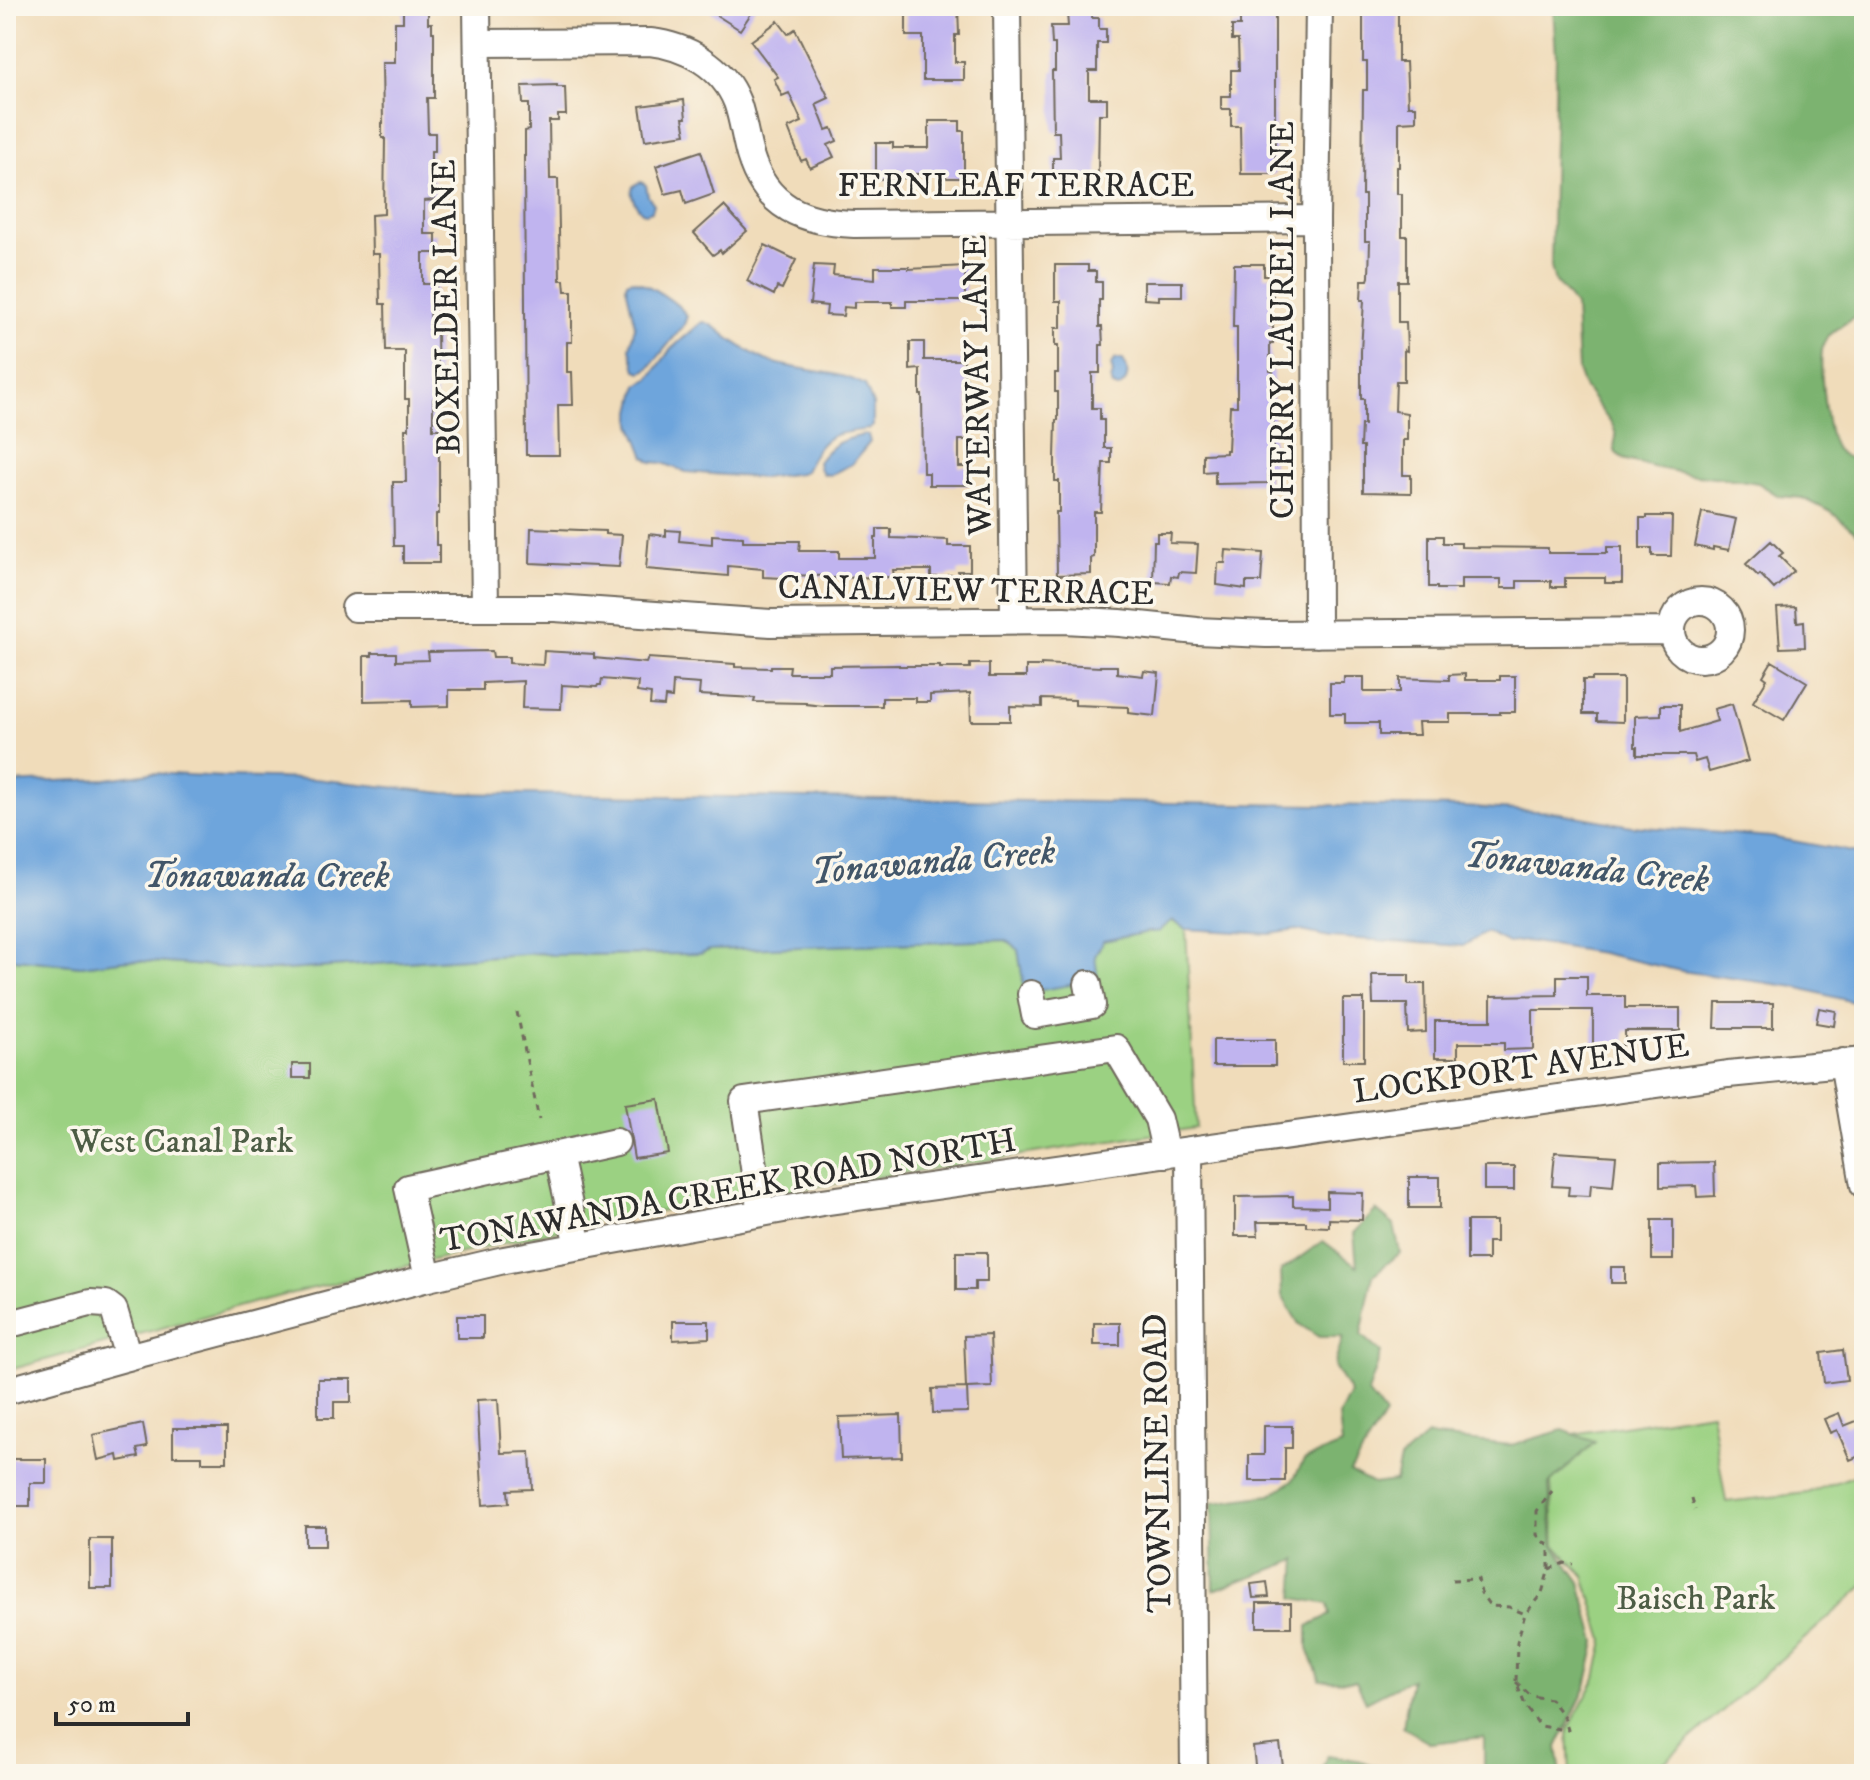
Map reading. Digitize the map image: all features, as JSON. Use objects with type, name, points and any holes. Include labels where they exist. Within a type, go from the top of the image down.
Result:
[{"type":"street","name":"BOXELDER LANE","points":[[477,6],[485,607]]},
{"type":"street","name":"WATERWAY LANE","points":[[1007,6],[1014,620]]},
{"type":"street","name":"CHERRY LAUREL LANE","points":[[1317,634],[1319,6]]},
{"type":"street","name":"FERNLEAF TERRACE","points":[[478,43],[650,42],[673,46],[696,56],[720,75],[735,97],[753,162],[766,188],[783,204],[809,218],[826,222],[1316,219]]},
{"type":"street","name":"CANALVIEW TERRACE","points":[[355,608],[570,608],[762,623],[1096,621],[1219,632],[1317,634],[1672,631]]},
{"type":"street","points":[[761,1213],[744,1101],[1073,1054],[1062,998]]},
{"type":"street","name":"TOWNLINE ROAD","points":[[1073,1054],[1116,1048],[1178,1152],[1194,1774]]},
{"type":"street","points":[[1853,1062],[1864,1185]]},
{"type":"street","name":"LOCKPORT AVENUE","points":[[1178,1152],[1728,1074],[1853,1062]]},
{"type":"street","points":[[428,1278],[408,1188],[616,1142]]},
{"type":"street","name":"TONAWANDA CREEK ROAD NORTH","points":[[6,1391],[504,1260],[822,1202],[1178,1152]]},
{"type":"street","points":[[558,1155],[578,1246]]},
{"type":"street","points":[[6,1325],[90,1303],[106,1304],[114,1310],[128,1357]]},
{"type":"path","points":[[517,1012],[539,1120]]},
{"type":"path","points":[[1516,1682],[1531,1696],[1550,1699],[1564,1717],[1568,1730],[1540,1726],[1525,1705],[1516,1682],[1517,1642],[1525,1614],[1542,1593],[1549,1569],[1549,1546],[1537,1535],[1537,1511],[1552,1491]]},
{"type":"path","points":[[1692,1498],[1695,1510]]},
{"type":"path","points":[[1549,1569],[1564,1563],[1573,1564]]},
{"type":"path","points":[[1452,1580],[1478,1579],[1481,1593],[1490,1606],[1509,1607],[1525,1614]]},
{"type":"green space","points":[[1553,6],[1864,6],[1864,312],[1831,334],[1824,343],[1822,380],[1826,414],[1836,449],[1852,459],[1864,459],[1864,539],[1831,512],[1803,498],[1779,496],[1758,483],[1653,467],[1626,460],[1616,453],[1613,426],[1584,387],[1578,370],[1575,306],[1554,279],[1551,267],[1556,56]]},
{"type":"green space","name":"West Canal Park","points":[[1171,921],[1186,929],[1196,1128],[602,1220],[263,1300],[6,1371],[6,958],[81,966],[127,960],[271,971],[539,953],[700,954],[710,950],[1006,940],[1018,950],[1025,992],[1095,956],[1103,941],[1158,932]]},
{"type":"green space","points":[[1376,1210],[1394,1225],[1400,1253],[1373,1275],[1361,1335],[1381,1353],[1368,1393],[1385,1415],[1350,1472],[1373,1484],[1395,1481],[1400,1459],[1427,1436],[1511,1445],[1563,1430],[1595,1442],[1549,1484],[1553,1544],[1580,1582],[1596,1642],[1586,1687],[1557,1747],[1561,1774],[1447,1774],[1484,1767],[1484,1737],[1431,1743],[1403,1727],[1411,1679],[1366,1702],[1356,1681],[1320,1680],[1308,1648],[1308,1626],[1330,1615],[1328,1604],[1294,1598],[1297,1560],[1214,1590],[1212,1503],[1271,1495],[1293,1480],[1304,1460],[1342,1445],[1339,1416],[1350,1393],[1334,1366],[1343,1337],[1319,1337],[1299,1324],[1282,1296],[1281,1271],[1323,1241],[1357,1266],[1354,1233]]},
{"type":"green space","name":"Baisch Park","points":[[1711,1412],[1726,1502],[1807,1493],[1864,1472],[1864,1586],[1651,1774],[1570,1774],[1568,1730],[1596,1678],[1604,1640],[1584,1576],[1555,1545],[1548,1438]]},
{"type":"green space","points":[[1328,1755],[1361,1761],[1399,1774],[1320,1774]]},
{"type":"water","points":[[641,182],[646,185],[648,196],[654,204],[652,211],[646,213],[639,209],[632,196],[633,187]]},
{"type":"water","points":[[631,280],[662,294],[687,316],[684,325],[649,368],[642,372],[636,370],[630,348],[635,325],[626,286]]},
{"type":"water","points":[[704,322],[768,361],[842,376],[865,385],[873,405],[873,426],[829,438],[817,449],[805,471],[800,473],[763,478],[686,472],[651,462],[645,457],[632,424],[638,385],[649,379],[671,349]]},
{"type":"water","points":[[1116,359],[1123,360],[1127,372],[1125,382],[1118,388],[1113,386],[1111,380],[1111,364]]},
{"type":"water","points":[[868,435],[870,442],[852,464],[830,475],[823,474],[818,462],[828,450],[843,441]]},
{"type":"water","name":"Tonawanda Creek","points":[[151,773],[315,779],[445,793],[1462,807],[1554,812],[1631,826],[1771,837],[1864,854],[1864,1005],[1796,987],[1681,971],[1601,953],[1526,941],[1508,943],[1487,932],[1463,946],[1329,937],[1297,930],[1270,934],[1186,929],[1172,921],[1158,932],[1103,941],[1095,956],[1098,980],[1025,993],[1018,950],[1006,940],[710,950],[701,954],[539,953],[271,971],[127,960],[81,966],[6,958],[6,783],[106,779]]},
{"type":"building","points":[[702,6],[756,6],[740,30]]},
{"type":"building","points":[[906,6],[958,6],[959,35],[955,35],[955,62],[964,62],[964,80],[923,80],[923,36],[906,36]]},
{"type":"building","points":[[1363,6],[1398,6],[1398,62],[1406,62],[1408,106],[1416,106],[1416,121],[1399,122],[1397,167],[1397,194],[1402,194],[1402,236],[1407,236],[1407,281],[1398,281],[1398,322],[1406,322],[1407,351],[1404,350],[1404,381],[1396,381],[1395,411],[1407,413],[1403,475],[1411,475],[1411,493],[1363,492],[1363,447],[1360,447],[1361,425],[1364,425],[1361,351],[1364,300],[1361,300],[1362,280],[1369,277],[1370,241],[1365,241],[1365,195],[1362,195],[1363,90],[1367,90],[1367,62],[1363,62]]},
{"type":"building","points":[[403,9],[428,9],[428,23],[432,23],[434,32],[434,98],[427,98],[428,133],[435,133],[435,151],[431,151],[431,180],[435,180],[435,200],[424,201],[424,234],[436,234],[436,253],[423,253],[423,284],[436,284],[436,304],[430,304],[431,332],[437,332],[438,389],[436,399],[433,399],[433,429],[439,429],[436,545],[439,545],[439,563],[403,563],[403,546],[394,546],[393,482],[406,482],[405,429],[409,429],[409,399],[405,399],[405,351],[386,351],[385,304],[380,304],[379,254],[372,254],[371,215],[384,214],[382,63],[395,63],[395,22],[403,22]]},
{"type":"building","points":[[1240,10],[1275,10],[1275,174],[1241,174],[1240,126],[1231,126],[1231,109],[1221,109],[1221,96],[1231,96],[1231,70],[1239,70],[1238,40],[1232,40],[1232,26],[1240,26]]},
{"type":"building","points":[[1067,13],[1092,13],[1092,18],[1099,18],[1099,29],[1106,29],[1106,43],[1097,43],[1097,71],[1089,71],[1089,98],[1107,98],[1107,114],[1099,114],[1098,175],[1090,177],[1053,177],[1053,158],[1060,158],[1059,132],[1053,132],[1055,44],[1052,44],[1051,26],[1068,26]]},
{"type":"building","points":[[778,21],[788,34],[795,29],[829,98],[816,104],[826,130],[832,128],[837,141],[828,145],[834,157],[810,168],[806,159],[801,161],[788,128],[802,122],[789,93],[782,96],[774,79],[778,77],[751,41]]},
{"type":"building","points":[[522,86],[565,87],[566,115],[558,115],[558,121],[549,121],[550,179],[558,179],[560,280],[564,280],[565,291],[572,291],[572,342],[567,342],[567,372],[572,372],[573,405],[558,405],[559,455],[526,455],[524,156],[525,131],[529,130],[529,104],[523,104]]},
{"type":"building","points":[[684,100],[686,134],[645,140],[640,106]]},
{"type":"building","points":[[929,121],[960,121],[960,131],[964,131],[964,178],[946,178],[946,174],[905,174],[905,178],[876,179],[876,143],[893,143],[893,148],[929,148]]},
{"type":"building","points":[[701,151],[714,194],[686,204],[682,190],[665,194],[656,166]]},
{"type":"building","points":[[724,206],[747,231],[722,253],[720,250],[713,255],[694,233]]},
{"type":"building","points":[[765,245],[796,260],[782,289],[777,287],[774,295],[747,281]]},
{"type":"building","points":[[1234,264],[1264,264],[1264,276],[1273,276],[1270,371],[1273,371],[1273,467],[1268,467],[1268,483],[1215,484],[1215,471],[1203,472],[1203,454],[1226,453],[1228,450],[1230,406],[1237,406]]},
{"type":"building","points":[[814,265],[834,266],[833,275],[875,279],[875,267],[965,266],[965,301],[906,301],[906,307],[892,307],[892,302],[854,302],[854,308],[844,307],[843,316],[826,315],[827,306],[810,304]]},
{"type":"building","points":[[1055,265],[1088,265],[1088,271],[1096,271],[1096,282],[1102,282],[1099,327],[1102,327],[1103,345],[1100,345],[1100,373],[1092,373],[1092,408],[1100,408],[1100,420],[1104,420],[1104,448],[1111,448],[1111,463],[1103,463],[1101,512],[1094,512],[1091,574],[1057,575],[1059,481],[1055,481],[1058,392],[1055,392],[1055,373],[1058,373],[1058,346],[1055,346],[1055,328],[1061,328],[1061,301],[1055,301]]},
{"type":"building","points":[[1144,282],[1182,282],[1182,296],[1144,299]]},
{"type":"building","points":[[910,342],[924,342],[924,360],[964,360],[968,440],[959,440],[959,467],[968,467],[968,485],[929,485],[929,473],[923,473],[920,369],[910,370]]},
{"type":"building","points":[[1702,512],[1736,519],[1729,550],[1695,546]]},
{"type":"building","points":[[1672,516],[1671,556],[1652,556],[1652,548],[1640,548],[1640,518]]},
{"type":"building","points":[[531,528],[605,531],[605,534],[622,535],[619,567],[530,563]]},
{"type":"building","points":[[877,529],[891,529],[891,538],[948,540],[948,546],[970,546],[970,571],[958,571],[958,575],[948,577],[931,577],[931,570],[893,570],[894,577],[783,575],[783,578],[763,577],[763,569],[728,566],[728,576],[646,569],[649,534],[666,536],[666,530],[680,531],[679,541],[712,544],[712,535],[743,537],[743,541],[800,541],[799,551],[839,551],[839,558],[875,558]]},
{"type":"building","points":[[1157,533],[1171,533],[1170,543],[1198,544],[1196,573],[1179,572],[1178,577],[1171,576],[1170,583],[1153,582]]},
{"type":"building","points":[[1429,536],[1443,536],[1443,543],[1461,543],[1461,547],[1548,548],[1548,553],[1607,553],[1607,547],[1622,547],[1622,583],[1605,583],[1605,578],[1565,578],[1565,587],[1551,587],[1551,581],[1517,581],[1517,588],[1501,588],[1501,579],[1461,579],[1461,589],[1437,589],[1429,587]]},
{"type":"building","points":[[1771,541],[1783,553],[1779,556],[1794,571],[1774,589],[1746,564]]},
{"type":"building","points":[[1226,550],[1263,553],[1261,582],[1246,582],[1246,589],[1217,585],[1218,563],[1225,563]]},
{"type":"building","points":[[1796,607],[1797,622],[1804,621],[1805,647],[1780,648],[1777,608]]},
{"type":"building","points":[[492,651],[493,657],[509,657],[509,663],[543,665],[544,651],[594,654],[594,658],[646,663],[648,658],[735,664],[735,667],[790,666],[789,673],[830,673],[830,666],[970,668],[970,664],[989,664],[989,677],[1026,677],[1026,666],[1041,664],[1117,666],[1117,673],[1143,676],[1144,671],[1159,673],[1155,716],[1128,713],[1128,707],[1075,705],[1075,700],[1042,699],[1042,707],[1010,706],[1010,721],[971,721],[970,693],[930,695],[930,702],[916,702],[916,698],[882,698],[882,706],[824,706],[699,695],[700,684],[673,682],[672,698],[665,697],[664,706],[650,705],[651,694],[637,692],[638,682],[602,679],[597,687],[562,685],[561,709],[522,708],[523,681],[483,683],[483,690],[449,690],[449,706],[412,707],[412,700],[364,701],[364,656],[396,653],[396,661],[429,660],[428,652]]},
{"type":"building","points":[[1772,661],[1807,682],[1784,720],[1753,702],[1767,679],[1763,676]]},
{"type":"building","points":[[1465,674],[1465,680],[1500,680],[1500,676],[1515,676],[1515,712],[1450,714],[1450,722],[1418,722],[1419,735],[1379,735],[1379,723],[1345,723],[1345,714],[1330,714],[1330,683],[1344,683],[1344,677],[1364,677],[1364,692],[1400,692],[1400,678],[1449,680],[1449,675]]},
{"type":"building","points":[[1623,678],[1623,722],[1597,721],[1597,714],[1583,714],[1583,680]]},
{"type":"building","points":[[1732,704],[1748,761],[1709,772],[1705,759],[1695,762],[1693,755],[1637,755],[1635,716],[1661,715],[1661,705],[1680,705],[1680,732],[1717,721],[1714,709]]},
{"type":"building","points":[[1372,975],[1409,975],[1409,984],[1425,984],[1426,1032],[1408,1033],[1407,1004],[1373,1004]]},
{"type":"building","points":[[1557,976],[1587,976],[1587,996],[1625,996],[1625,1008],[1680,1008],[1680,1031],[1625,1031],[1625,1045],[1593,1045],[1593,1010],[1533,1010],[1533,1049],[1504,1050],[1504,1043],[1458,1043],[1458,1058],[1435,1058],[1435,1021],[1491,1021],[1491,996],[1557,995]]},
{"type":"building","points":[[1343,999],[1364,999],[1364,1061],[1343,1061]]},
{"type":"building","points":[[1716,1003],[1773,1003],[1773,1028],[1715,1028]]},
{"type":"building","points":[[1819,1008],[1836,1011],[1834,1026],[1816,1023]]},
{"type":"building","points":[[1213,1040],[1275,1040],[1275,1066],[1213,1066]]},
{"type":"building","points":[[292,1064],[310,1064],[310,1078],[292,1078]]},
{"type":"building","points":[[659,1099],[668,1153],[634,1158],[625,1104]]},
{"type":"building","points":[[1555,1152],[1616,1156],[1613,1186],[1591,1184],[1590,1196],[1568,1195],[1569,1187],[1552,1186]]},
{"type":"building","points":[[1714,1162],[1715,1196],[1697,1197],[1696,1186],[1660,1187],[1660,1163]]},
{"type":"building","points":[[1484,1167],[1514,1167],[1514,1190],[1484,1190]]},
{"type":"building","points":[[1409,1177],[1440,1177],[1440,1208],[1409,1208]]},
{"type":"building","points":[[1327,1192],[1363,1193],[1362,1220],[1329,1219],[1329,1227],[1306,1226],[1306,1222],[1257,1222],[1258,1236],[1235,1236],[1235,1197],[1293,1196],[1293,1206],[1327,1207]]},
{"type":"building","points":[[1652,1220],[1673,1220],[1673,1260],[1652,1260]]},
{"type":"building","points":[[1467,1221],[1496,1221],[1496,1242],[1488,1242],[1488,1260],[1467,1260]]},
{"type":"building","points":[[956,1252],[987,1252],[987,1282],[975,1282],[975,1290],[956,1290]]},
{"type":"building","points":[[1611,1267],[1625,1267],[1625,1283],[1611,1283]]},
{"type":"building","points":[[457,1316],[483,1316],[483,1338],[457,1338]]},
{"type":"building","points":[[673,1321],[709,1321],[709,1338],[673,1340]]},
{"type":"building","points":[[1094,1323],[1120,1323],[1120,1345],[1094,1345]]},
{"type":"building","points":[[990,1335],[992,1387],[967,1388],[968,1412],[933,1413],[932,1389],[966,1388],[964,1336]]},
{"type":"building","points":[[1843,1350],[1847,1380],[1824,1383],[1821,1353]]},
{"type":"building","points":[[318,1379],[351,1379],[351,1402],[334,1402],[334,1418],[318,1418]]},
{"type":"building","points":[[498,1399],[501,1453],[530,1452],[532,1489],[508,1490],[509,1503],[483,1505],[477,1400]]},
{"type":"building","points":[[1839,1413],[1844,1426],[1864,1418],[1864,1454],[1850,1460],[1837,1430],[1830,1433],[1824,1419]]},
{"type":"building","points":[[901,1415],[902,1457],[841,1459],[839,1417]]},
{"type":"building","points":[[143,1424],[147,1447],[137,1449],[139,1457],[119,1461],[118,1455],[98,1460],[93,1435]]},
{"type":"building","points":[[1264,1426],[1292,1426],[1292,1448],[1285,1448],[1285,1481],[1249,1481],[1249,1455],[1264,1455]]},
{"type":"building","points":[[173,1428],[227,1428],[227,1462],[202,1462],[202,1456],[173,1456]]},
{"type":"building","points":[[10,1459],[46,1459],[46,1483],[30,1483],[30,1506],[10,1506]]},
{"type":"building","points":[[305,1526],[325,1526],[325,1546],[305,1546]]},
{"type":"building","points":[[90,1539],[112,1539],[112,1588],[90,1588]]},
{"type":"building","points":[[1267,1582],[1269,1597],[1253,1598],[1251,1584]]},
{"type":"building","points":[[1257,1603],[1291,1603],[1291,1627],[1257,1627]]},
{"type":"building","points":[[1280,1744],[1284,1774],[1256,1774],[1253,1747]]}]
